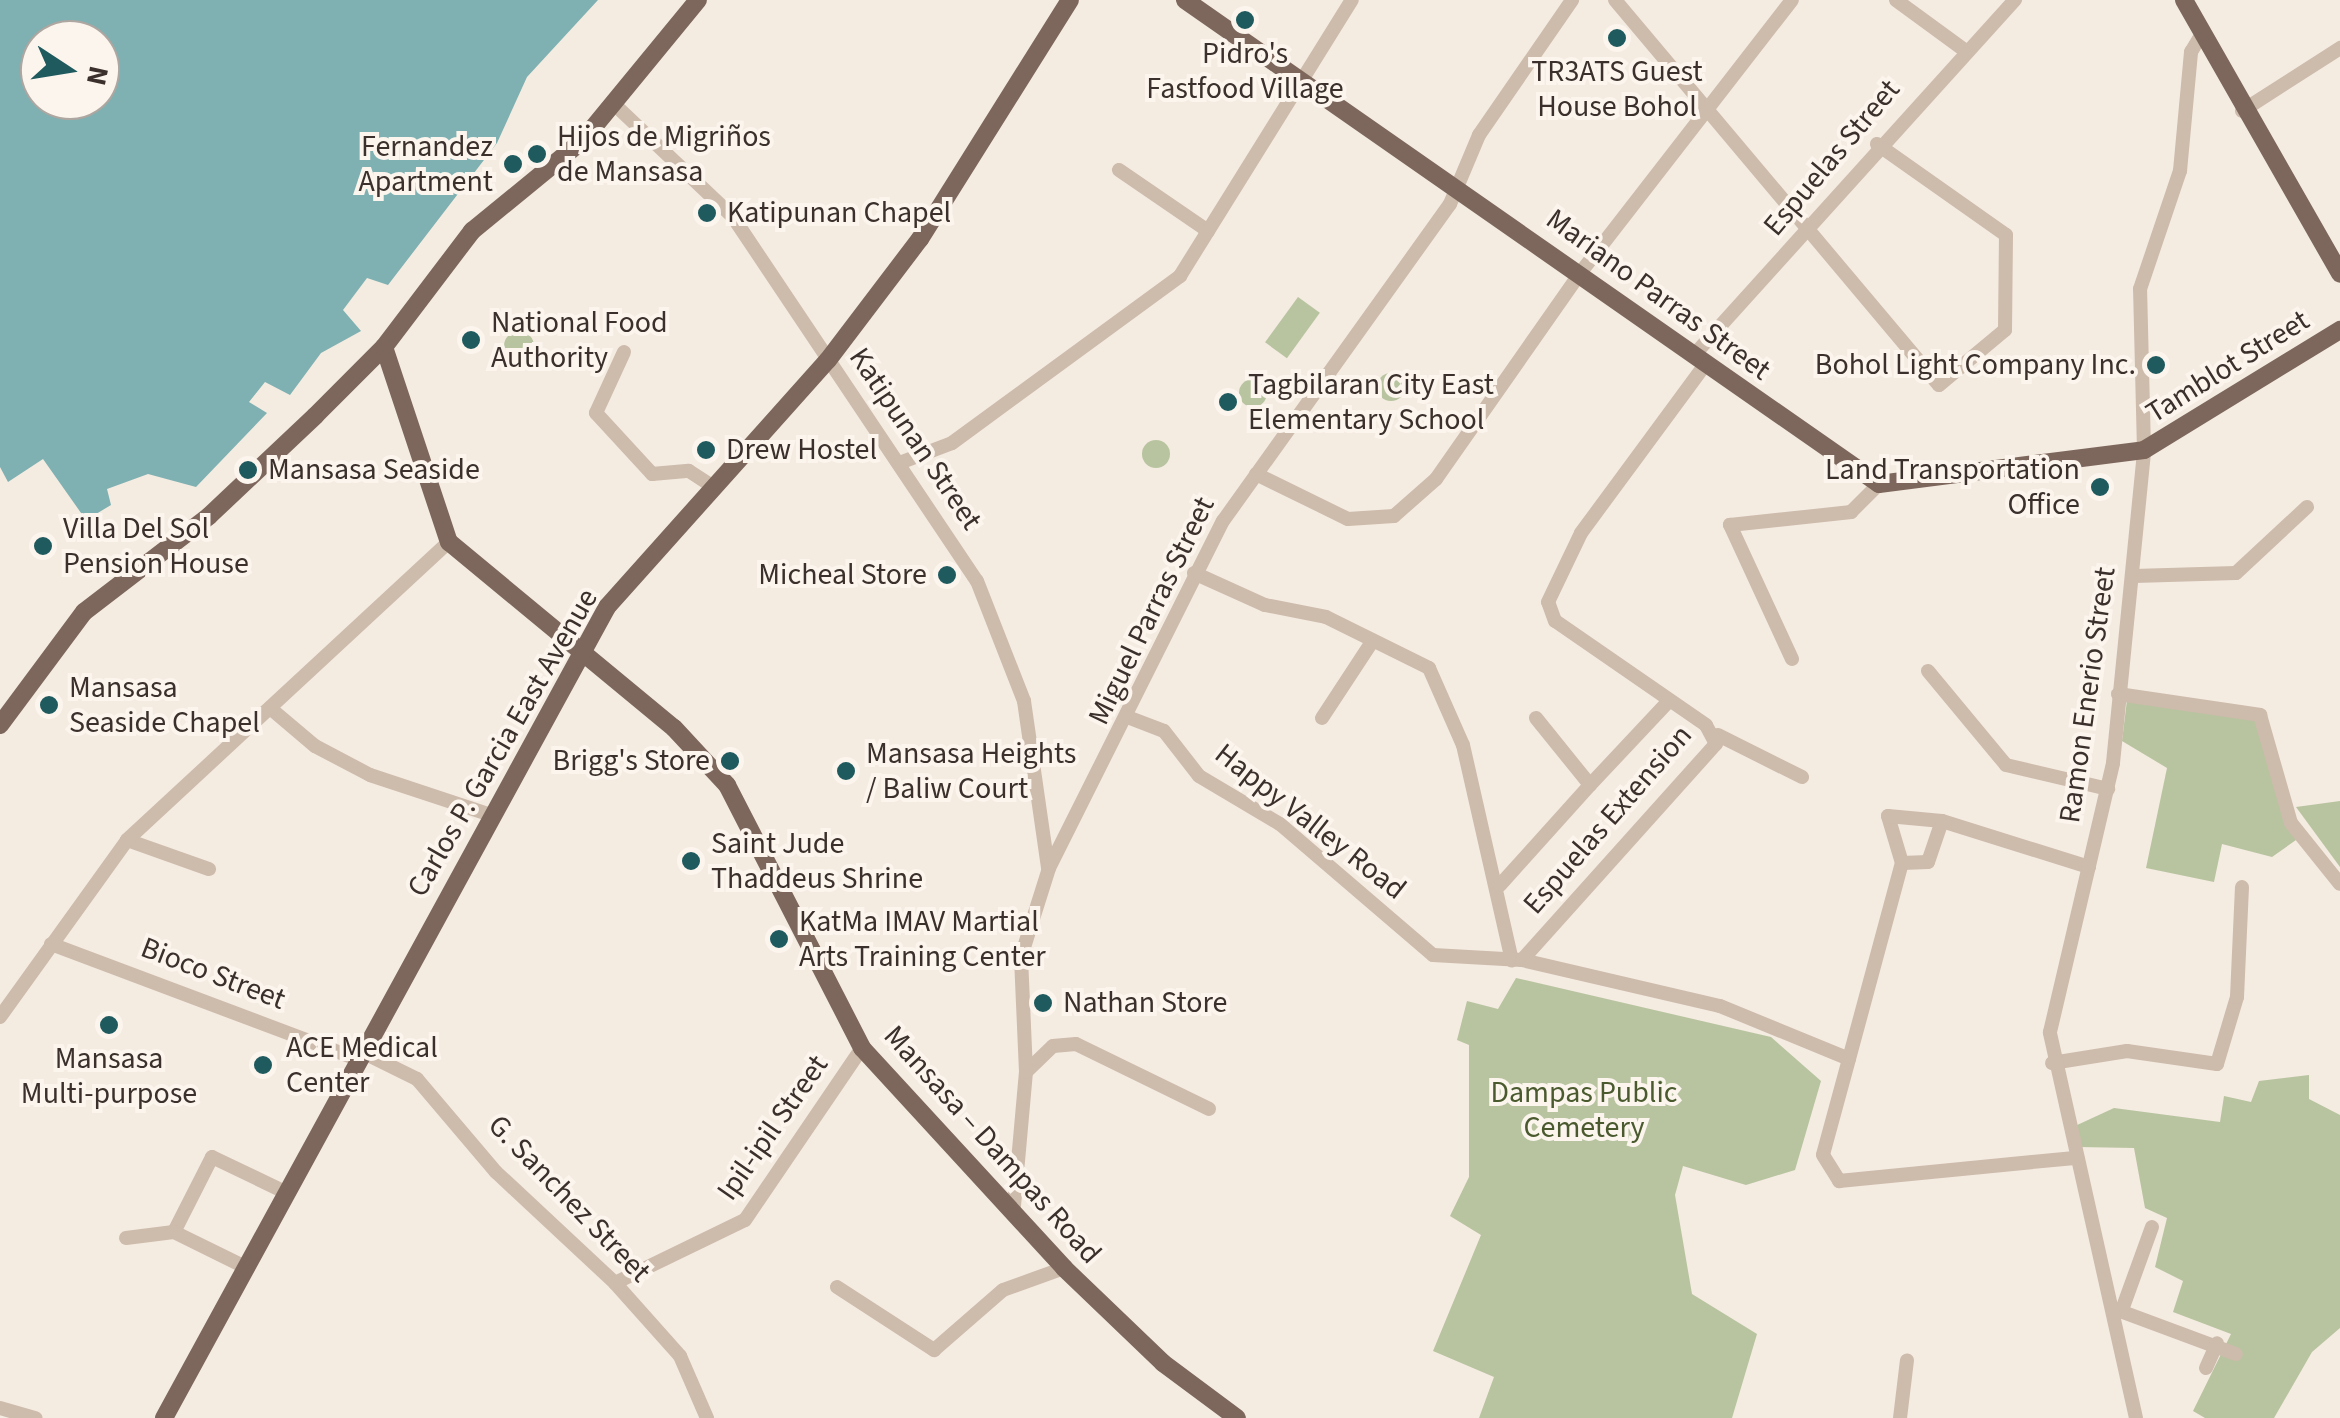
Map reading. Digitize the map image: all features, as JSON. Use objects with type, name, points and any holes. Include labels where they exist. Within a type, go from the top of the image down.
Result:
[{"type":"main road","points":[[0,725],[84,612],[246,484],[384,347],[472,231],[614,104],[698,0]]},
{"type":"main road","name":"Carlos P. Garcia East Avenue","points":[[164,1418],[281,1190],[494,816],[607,608],[828,360],[920,239],[1070,0]]},
{"type":"main road","name":"Mariano Parras Street","points":[[1185,0],[1879,484]]},
{"type":"main road","points":[[2184,0],[2242,111],[2340,274]]},
{"type":"main road","name":"Tamblot Street","points":[[2144,450],[2340,330]]},
{"type":"main road","points":[[384,347],[449,542]]},
{"type":"main road","points":[[1879,484],[2144,450]]},
{"type":"main road","name":"Mansasa – Dampas Road","points":[[449,542],[674,728],[727,785],[862,1048],[1014,1206],[1064,1268],[1236,1418]]},
{"type":"street","points":[[902,462],[952,443],[1180,276],[1352,0]]},
{"type":"street","name":"Miguel Parras Street","points":[[1014,1206],[1026,1072],[1024,933],[1048,868],[1130,718],[1194,573],[1256,474],[1455,186],[1478,135],[1572,0]]},
{"type":"street","points":[[1615,0],[1939,385],[2005,330],[2006,234],[1877,144]]},
{"type":"street","points":[[1256,474],[1348,520],[1394,516],[1436,479],[1580,272],[1792,0]]},
{"type":"street","points":[[1896,0],[1963,49]]},
{"type":"street","name":"Espuelas Street","points":[[1700,360],[1877,144],[1963,49],[2015,0]]},
{"type":"street","name":"Ramon Enerio Street","points":[[2136,1418],[2118,1308],[2072,1158],[2052,1064],[2052,1001],[2108,789],[2134,576],[2144,450],[2140,288],[2180,172],[2191,52],[2202,34]]},
{"type":"street","points":[[2242,111],[2340,48]]},
{"type":"street","name":"Katipunan Street","points":[[614,104],[732,217],[902,462],[976,580],[1024,701],[1048,868]]},
{"type":"street","points":[[1119,170],[1208,232]]},
{"type":"street","points":[[624,352],[596,413],[652,474],[689,471],[714,486]]},
{"type":"street","name":"Espuelas Extension","points":[[1518,960],[1718,734],[1554,620],[1548,602],[1581,533],[1700,360]]},
{"type":"street","points":[[1792,659],[1730,525],[1851,512],[1879,484]]},
{"type":"street","points":[[2134,576],[2236,573],[2308,507]]},
{"type":"street","points":[[0,1016],[127,840],[449,542]]},
{"type":"street","points":[[1194,573],[1420,661],[1444,692],[1518,960]]},
{"type":"street","points":[[1322,718],[1372,642]]},
{"type":"street","points":[[1928,671],[2006,765],[2108,789]]},
{"type":"street","points":[[2118,694],[2260,715],[2292,824],[2340,884]]},
{"type":"street","points":[[1500,884],[1668,702]]},
{"type":"street","points":[[270,708],[315,746],[370,775],[494,816]]},
{"type":"street","name":"Happy Valley Road","points":[[1130,718],[1164,731],[1199,776],[1280,824],[1433,955],[1518,960],[1720,1006],[1849,1059]]},
{"type":"street","points":[[1536,718],[1590,785]]},
{"type":"street","points":[[1718,734],[1802,777]]},
{"type":"street","points":[[2072,1158],[1838,1181],[1823,1155],[1902,863],[1888,816],[1942,821],[2089,867]]},
{"type":"street","points":[[1902,863],[1928,862],[1942,821]]},
{"type":"street","points":[[127,840],[209,869]]},
{"type":"street","points":[[2052,1064],[2127,1051],[2217,1064],[2237,996],[2242,887]]},
{"type":"street","name":"Bioco Street","points":[[51,944],[356,1054]]},
{"type":"street","points":[[1026,1072],[1054,1046],[1076,1044],[1209,1109]]},
{"type":"street","name":"Ipil-ipil Street","points":[[615,1283],[745,1220],[862,1048]]},
{"type":"street","name":"G. Sanchez Street","points":[[356,1054],[417,1079],[496,1172],[615,1283],[680,1356],[707,1418]]},
{"type":"street","points":[[174,1232],[212,1157],[281,1190]]},
{"type":"street","points":[[2152,1228],[2118,1308],[2236,1354]]},
{"type":"street","points":[[126,1238],[174,1232],[241,1265]]},
{"type":"street","points":[[837,1287],[934,1350],[1004,1290],[1064,1268]]},
{"type":"street","points":[[2206,1368],[2217,1344]]},
{"type":"street","points":[[1900,1418],[1907,1360]]},
{"type":"street","points":[[0,1408],[36,1418]]},
{"type":"green space","points":[[1298,297],[1320,313],[1287,358],[1265,342]]},
{"type":"green space","points":[[519,331],[530,335],[534,346],[530,357],[519,361],[508,357],[504,346],[508,335]]},
{"type":"green space","points":[[1391,373],[1401,377],[1405,387],[1401,397],[1391,401],[1381,397],[1377,387],[1381,377]]},
{"type":"green space","points":[[1253,379],[1263,383],[1267,393],[1263,403],[1253,407],[1243,403],[1239,393],[1243,383]]},
{"type":"green space","points":[[1156,440],[1166,444],[1170,454],[1166,464],[1156,468],[1146,464],[1142,454],[1146,444]]},
{"type":"green space","points":[[2127,700],[2256,720],[2296,840],[2272,857],[2222,844],[2214,882],[2146,868],[2167,768],[2122,741]]},
{"type":"green space","points":[[2340,801],[2340,867],[2296,807]]},
{"type":"green space","name":"Dampas Public Cemetery","points":[[1516,978],[1771,1037],[1821,1081],[1795,1170],[1746,1185],[1683,1166],[1675,1195],[1692,1294],[1757,1334],[1732,1418],[1479,1418],[1494,1377],[1433,1351],[1481,1235],[1450,1216],[1469,1177],[1469,1045],[1457,1040],[1467,1001],[1498,1009]]},
{"type":"green space","points":[[2309,1075],[2309,1099],[2340,1115],[2340,1328],[2312,1352],[2274,1418],[2205,1418],[2193,1411],[2231,1334],[2173,1312],[2183,1281],[2155,1267],[2167,1218],[2145,1208],[2134,1148],[2079,1147],[2075,1126],[2114,1108],[2220,1122],[2224,1096],[2251,1102],[2259,1081]]},
{"type":"water","points":[[0,0],[598,0],[527,77],[497,143],[388,285],[367,278],[343,310],[361,331],[321,353],[290,395],[265,382],[249,402],[267,413],[196,487],[148,474],[107,489],[111,505],[86,520],[43,459],[8,482],[0,467]]},
{"type":"place","name":"Pidro's Fastfood Village","points":[[1245,20]]},
{"type":"place","name":"TR3ATS Guest House Bohol","points":[[1617,38]]},
{"type":"place","name":"Hijos de Migriños de Mansasa","points":[[537,154]]},
{"type":"place","name":"Fernandez Apartment","points":[[513,164]]},
{"type":"place","name":"Katipunan Chapel","points":[[707,213]]},
{"type":"place","name":"National Food Authority","points":[[471,340]]},
{"type":"place","name":"Bohol Light Company Inc.","points":[[2156,365]]},
{"type":"place","name":"Tagbilaran City East Elementary School","points":[[1228,402]]},
{"type":"place","name":"Drew Hostel","points":[[706,450]]},
{"type":"place","name":"Mansasa Seaside","points":[[248,470]]},
{"type":"place","name":"Land Transportation Office","points":[[2100,487]]},
{"type":"place","name":"Villa Del Sol Pension House","points":[[43,546]]},
{"type":"place","name":"Micheal Store","points":[[947,575]]},
{"type":"place","name":"Mansasa Seaside Chapel","points":[[49,705]]},
{"type":"place","name":"Brigg's Store","points":[[730,761]]},
{"type":"place","name":"Mansasa Heights / Baliw Court","points":[[846,771]]},
{"type":"place","name":"Saint Jude Thaddeus Shrine","points":[[691,861]]},
{"type":"place","name":"KatMa IMAV Martial Arts Training Center","points":[[779,939]]},
{"type":"place","name":"Nathan Store","points":[[1043,1003]]},
{"type":"place","name":"Mansasa Multi-purpose","points":[[109,1025]]},
{"type":"place","name":"ACE Medical Center","points":[[263,1065]]}]
